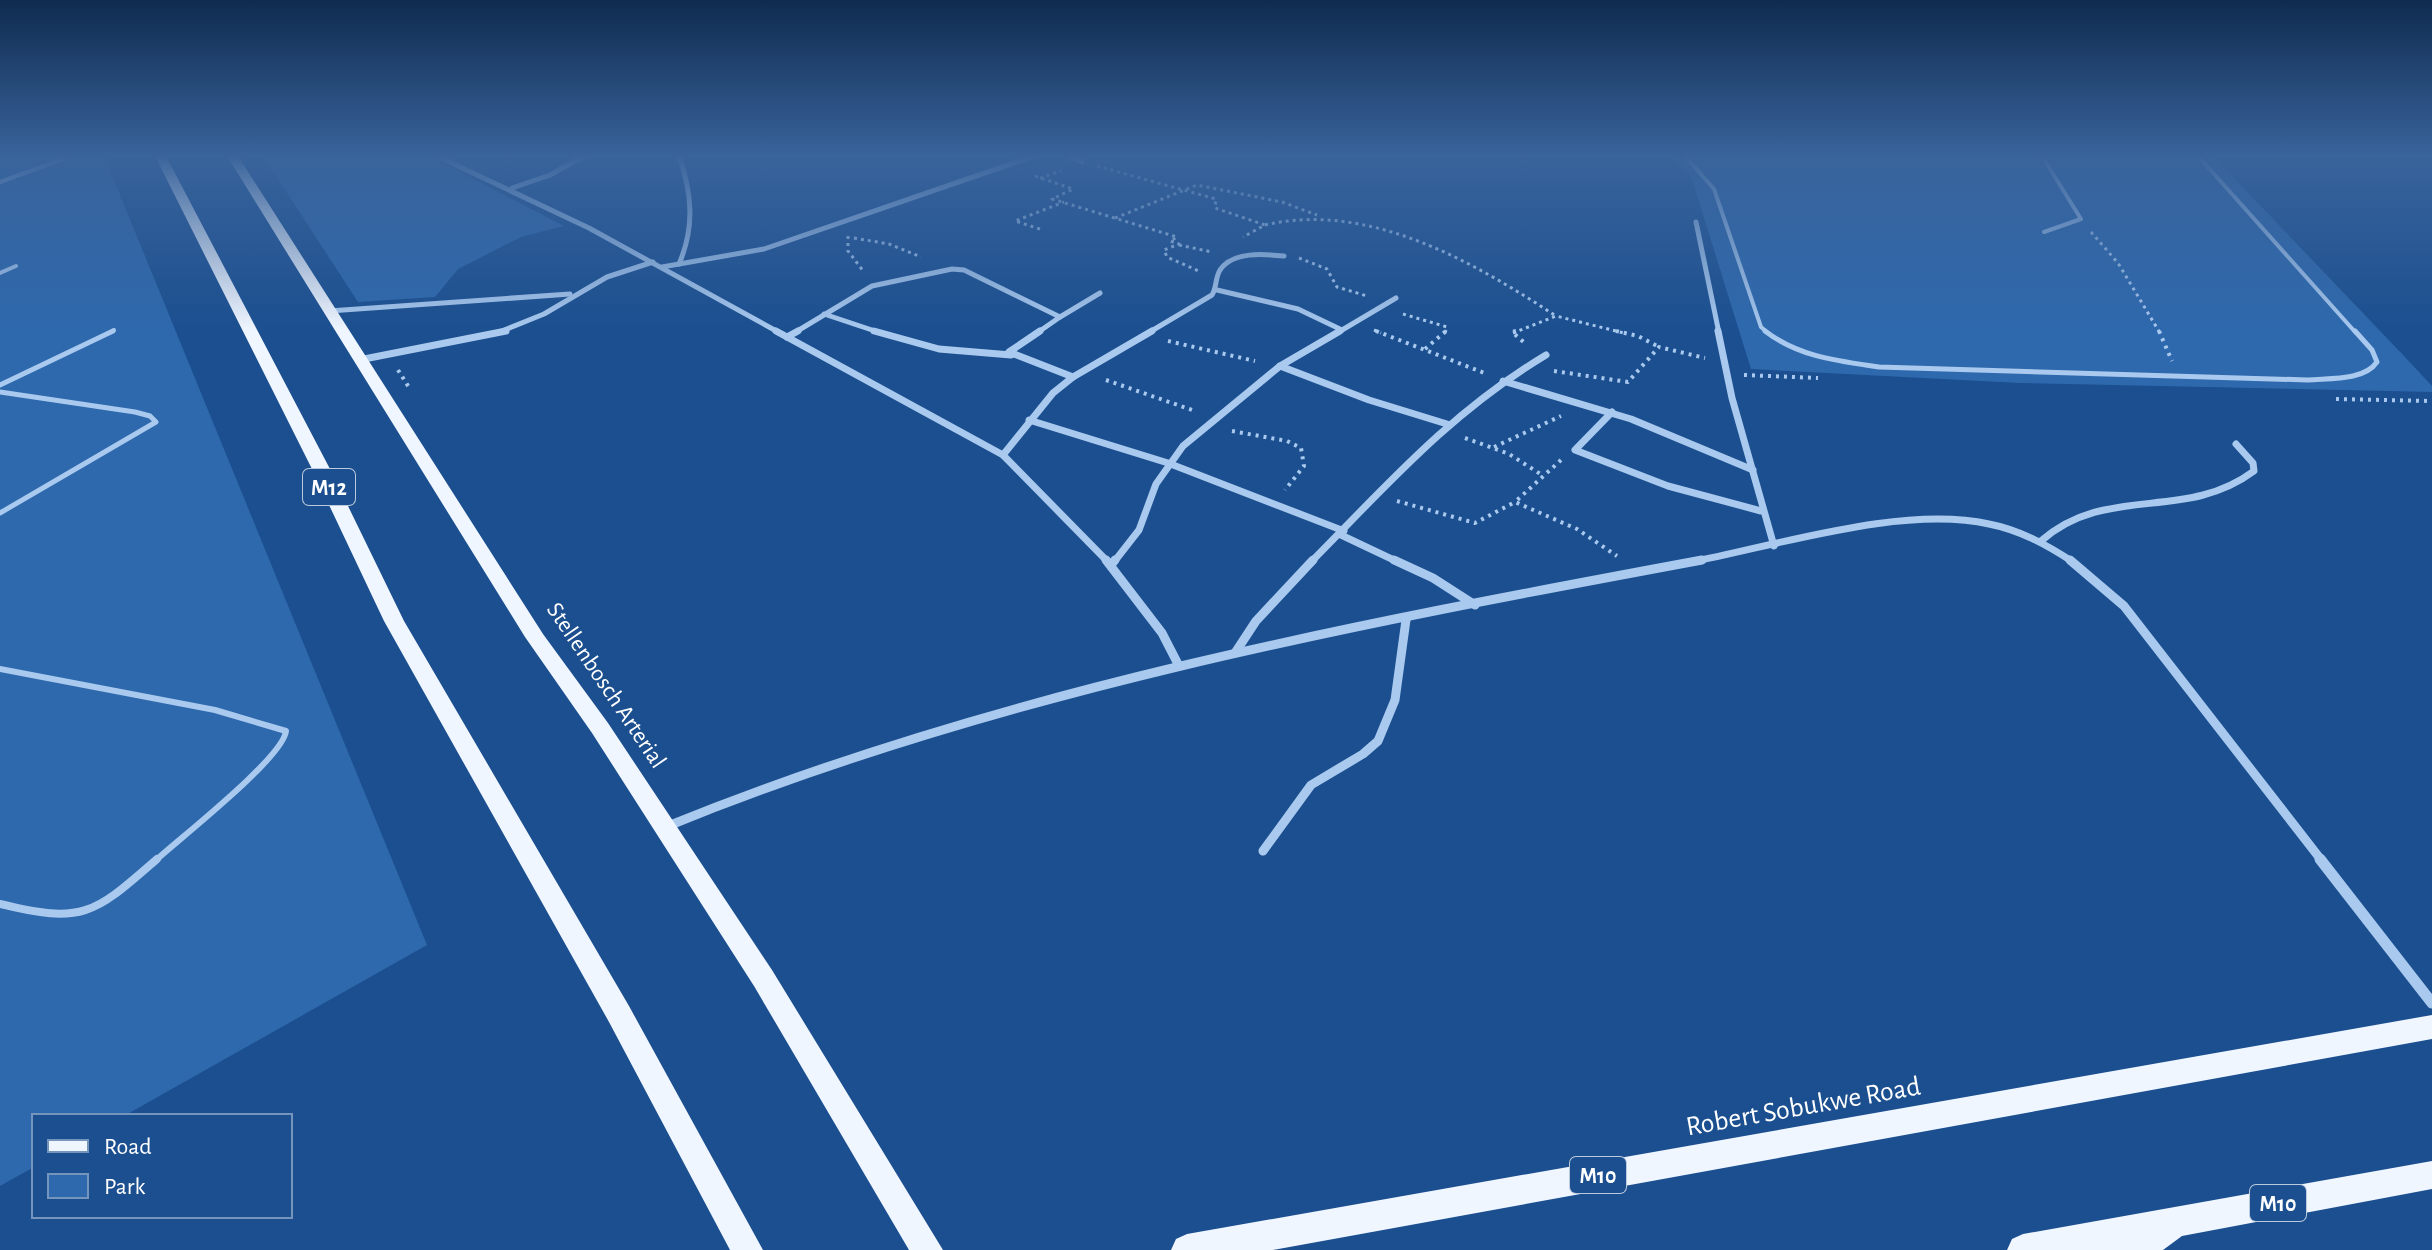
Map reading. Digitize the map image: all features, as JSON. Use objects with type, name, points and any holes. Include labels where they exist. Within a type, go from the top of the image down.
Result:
[{"type":"main road","name":"M12","points":[[190,214],[321,469],[394,621],[619,1014],[747,1250]]},
{"type":"main road","name":"Stellenbosch Arterial","points":[[268,214],[535,637],[600,728],[763,978],[927,1250]]},
{"type":"main road","name":"Robert Sobukwe Road","points":[[1187,1250],[2432,1027]]},
{"type":"main road","name":"M10","points":[[2023,1250],[2432,1175]]},
{"type":"main road","points":[[2135,1250],[2177,1222]]},
{"type":"street","points":[[562,214],[1003,455],[1111,565],[1162,633],[1179,666]]},
{"type":"street","points":[[679,264],[692,229],[691,214]]},
{"type":"street","points":[[661,267],[734,256],[865,214]]},
{"type":"street","points":[[1696,222],[1725,364],[1761,511],[1774,546]]},
{"type":"street","points":[[1217,290],[1217,276],[1233,261],[1255,255],[1284,256]]},
{"type":"street","points":[[358,360],[505,331],[544,314],[574,293],[607,277],[653,262]]},
{"type":"street","points":[[787,337],[858,292],[882,283],[960,269],[1060,317]]},
{"type":"street","points":[[1003,455],[1053,393],[1073,377],[1217,290],[1298,309],[1342,330]]},
{"type":"street","points":[[327,311],[398,302],[501,302],[574,293]]},
{"type":"street","points":[[1011,355],[1011,347],[1100,293]]},
{"type":"street","points":[[1111,565],[1139,530],[1148,502],[1168,463],[1214,419],[1280,366],[1396,298]]},
{"type":"street","points":[[824,314],[943,351],[978,356],[1011,355],[1073,377]]},
{"type":"street","points":[[1234,654],[1256,621],[1283,590],[1445,427],[1503,381],[1546,355]]},
{"type":"street","points":[[1280,366],[1445,427]]},
{"type":"street","points":[[1503,381],[1612,412],[1753,470]]},
{"type":"street","points":[[1612,412],[1575,450],[1668,486],[1761,511]]},
{"type":"street","points":[[1029,420],[1168,463],[1343,533],[1433,578],[1475,605]]},
{"type":"street","points":[[2041,541],[2061,520],[2086,510],[2160,504],[2231,487],[2254,471],[2253,463],[2236,444]]},
{"type":"street","points":[[663,828],[797,774],[895,741],[1179,666],[1632,570],[1928,520],[1967,520],[2006,528],[2041,541],[2099,579],[2124,606],[2310,850],[2432,1003]]},
{"type":"street","points":[[1263,851],[1310,786],[1336,767],[1366,754],[1380,738],[1392,704],[1406,620]]},
{"type":"lane","points":[[1723,214],[1761,327],[1799,352],[1840,363],[2014,373],[2308,380],[2347,377],[2372,369],[2377,362],[2372,350],[2250,214]]},
{"type":"lane","points":[[2044,232],[2081,219],[2078,214]]},
{"type":"lane","points":[[0,273],[16,266]]},
{"type":"lane","points":[[0,385],[114,330]]},
{"type":"lane","points":[[0,392],[135,412],[150,416],[156,422],[0,513]]},
{"type":"lane","points":[[0,669],[215,710],[286,731],[285,740],[269,760],[109,901],[85,914],[65,919],[0,904]]},
{"type":"path","points":[[1033,214],[1015,221],[1040,229]]},
{"type":"path","points":[[1104,214],[1177,237],[1170,241],[1212,252],[1285,216],[1318,216]]},
{"type":"path","points":[[1115,218],[1124,214]]},
{"type":"path","points":[[1234,214],[1265,225]]},
{"type":"path","points":[[1314,214],[1425,244],[1500,279],[1556,316],[1638,336],[1659,347],[1725,364]]},
{"type":"path","points":[[2081,219],[2118,263],[2169,347]]},
{"type":"path","points":[[821,229],[889,244],[960,269]]},
{"type":"path","points":[[848,236],[848,251],[866,274],[882,283]]},
{"type":"path","points":[[1231,242],[1255,255]]},
{"type":"path","points":[[1179,244],[1164,250],[1167,257],[1217,276]]},
{"type":"path","points":[[1284,256],[1327,269],[1337,287],[1373,298],[1380,308],[1444,324],[1444,335],[1425,349]]},
{"type":"path","points":[[1546,355],[1523,344],[1512,332],[1556,316]]},
{"type":"path","points":[[1354,323],[1503,381]]},
{"type":"path","points":[[1143,334],[1280,366]]},
{"type":"path","points":[[1529,366],[1628,382],[1659,347]]},
{"type":"path","points":[[1073,377],[1108,381],[1214,419]]},
{"type":"path","points":[[1494,447],[1558,419],[1568,408],[1581,404]]},
{"type":"path","points":[[1207,426],[1287,441],[1301,448],[1304,466],[1270,505]]},
{"type":"path","points":[[1445,427],[1494,447],[1542,475]]},
{"type":"path","points":[[1378,495],[1464,522],[1484,520],[1515,502],[1542,475],[1575,450]]},
{"type":"path","points":[[1515,502],[1577,529],[1632,570]]},
{"type":"green space","points":[[0,214],[128,214],[427,945],[128,1114],[32,1114],[32,1168],[0,1186]]},
{"type":"green space","points":[[301,214],[542,214],[564,226],[521,237],[458,269],[435,297],[358,302]]},
{"type":"green space","points":[[1703,214],[2269,214],[2432,386],[2432,392],[2020,383],[1751,369]]}]
